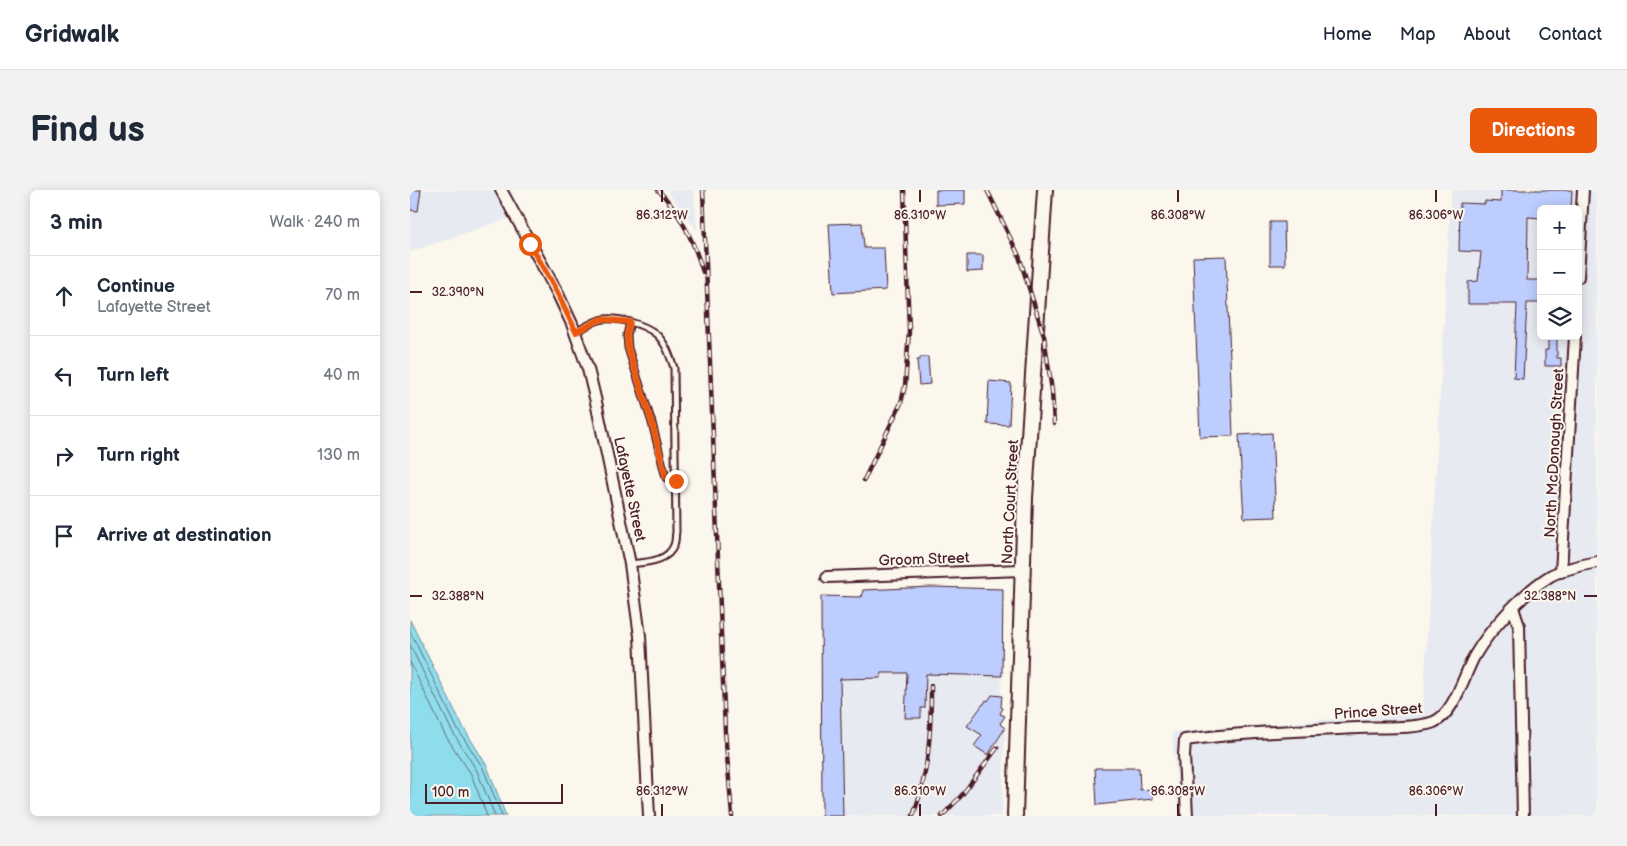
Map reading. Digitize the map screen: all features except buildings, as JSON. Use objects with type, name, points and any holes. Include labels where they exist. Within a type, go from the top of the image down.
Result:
[{"type":"main road","name":"North Court Street","points":[[1015,816],[1022,570],[1045,190]]},
{"type":"street","name":"Lafayette Street","points":[[501,190],[557,292],[576,332],[596,402],[630,564],[640,636],[649,816]]},
{"type":"street","points":[[1580,250],[1583,190]]},
{"type":"street","name":"North McDonough Street","points":[[1561,572],[1575,340]]},
{"type":"street","name":"Prince Street","points":[[1187,816],[1185,740],[1289,731],[1412,726],[1434,722],[1450,708],[1474,656],[1485,638],[1512,608],[1546,580],[1561,572],[1597,562]]},
{"type":"street","name":"Groom Street","points":[[828,577],[1022,570]]},
{"type":"street","points":[[1512,608],[1519,626],[1523,816]]},
{"type":"lane","points":[[576,332],[601,319],[630,322],[644,327],[656,334],[667,349],[674,368],[676,481],[676,532],[674,545],[664,558],[630,564]]},
{"type":"lane","points":[[630,322],[627,335],[628,348],[652,423],[666,478],[676,481]]},
{"type":"shaded area","points":[[410,190],[511,190],[521,214],[410,252]]},
{"type":"shaded area","points":[[666,190],[694,190],[697,230]]},
{"type":"shaded area","points":[[1451,190],[1597,190],[1597,816],[1179,816],[1172,732],[1423,712]]},
{"type":"shaded area","points":[[931,587],[1003,589],[1001,707],[1003,708],[1000,713],[1005,716],[1000,724],[1005,728],[1002,816],[822,816],[821,596],[861,597]]},
{"type":"water","points":[[410,620],[462,725],[487,766],[506,816],[410,816]]},
{"type":"railway","points":[[658,190],[686,228],[703,272]]},
{"type":"railway","points":[[703,190],[725,731],[732,816]]},
{"type":"railway","points":[[864,480],[901,403],[905,386],[909,331],[904,190]]},
{"type":"railway","points":[[987,190],[1019,256],[1044,336],[1052,391],[1054,424]]},
{"type":"railway","points":[[913,816],[926,768],[931,686]]},
{"type":"railway","points":[[942,816],[962,795],[997,748]]},
{"type":"route","points":[[530,244],[557,292],[576,332],[601,319],[630,322],[627,335],[628,348],[652,423],[666,478],[676,481]]}]
